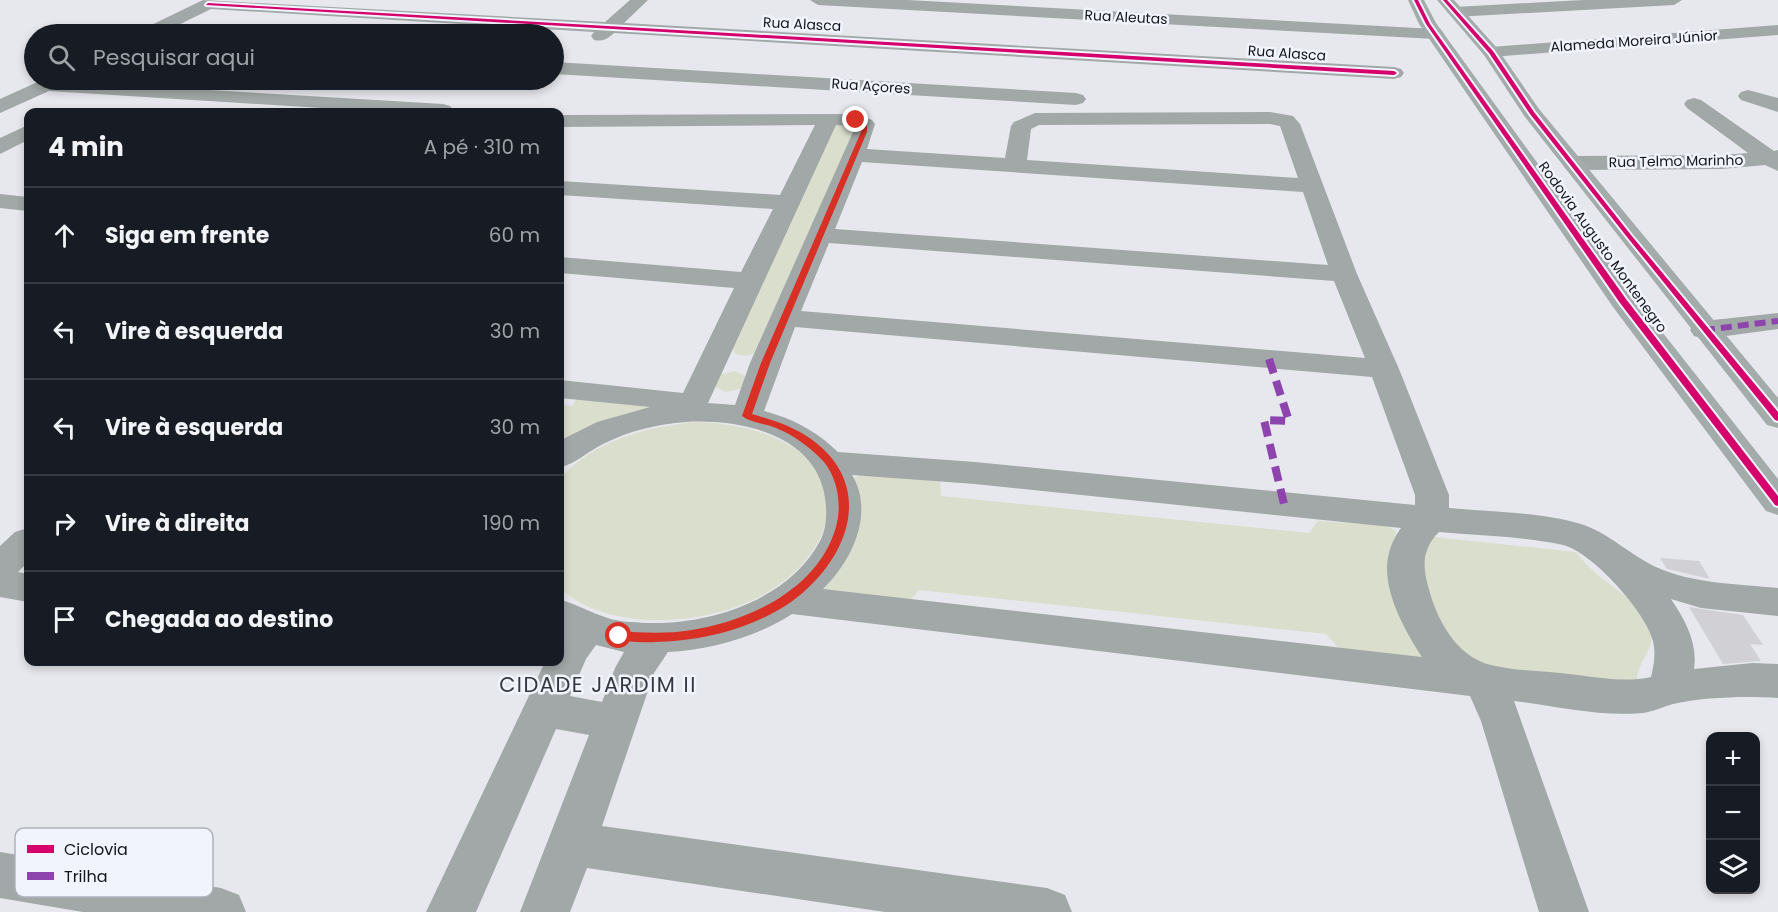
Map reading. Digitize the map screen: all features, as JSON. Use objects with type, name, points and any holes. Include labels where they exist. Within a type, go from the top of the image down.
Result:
[{"type":"main road","name":"Rodovia Augusto Montenegro","points":[[1416,0],[1435,34],[1623,301],[1778,503]]},
{"type":"main road","name":"Rodovia Augusto Montenegro","points":[[1450,6],[1491,52],[1532,113],[1704,330],[1778,418]]},
{"type":"street","points":[[569,39],[619,0]]},
{"type":"street","points":[[564,64],[582,52],[640,0]]},
{"type":"street","name":"Rua Aleutas","points":[[818,0],[1435,34]]},
{"type":"street","points":[[1450,6],[1674,0]]},
{"type":"street","points":[[167,24],[212,2]]},
{"type":"street","name":"Rua Alasca","points":[[212,2],[540,24]]},
{"type":"street","points":[[988,93],[1001,48],[1008,11]]},
{"type":"street","name":"Rua Alasca","points":[[564,26],[1001,48],[1394,73]]},
{"type":"street","name":"Alameda Moreira Júnior","points":[[1491,52],[1778,30]]},
{"type":"street","name":"Rua Açores","points":[[564,68],[1188,106]]},
{"type":"street","points":[[0,107],[35,90]]},
{"type":"street","points":[[163,90],[415,108]]},
{"type":"street","points":[[1748,96],[1763,99],[1778,106]]},
{"type":"street","points":[[1694,104],[1776,160]]},
{"type":"street","points":[[1015,166],[1021,126],[1035,118],[1278,118],[1288,122],[1314,186],[1344,274],[1384,369],[1432,495],[1432,518],[1414,534],[1406,552],[1406,571],[1412,599],[1442,653],[1458,668],[1485,681],[1502,721],[1564,912]]},
{"type":"street","points":[[564,121],[829,119],[856,120],[865,124],[864,132],[765,363],[747,416]]},
{"type":"street","points":[[564,455],[601,432],[644,418],[690,407],[716,358],[750,281],[829,119]]},
{"type":"street","points":[[0,147],[24,133]]},
{"type":"street","points":[[854,155],[1314,186]]},
{"type":"street","name":"Rua Telmo Marinho","points":[[1573,163],[1776,160]]},
{"type":"street","points":[[564,188],[788,204]]},
{"type":"street","points":[[0,201],[24,204]]},
{"type":"street","points":[[820,235],[1344,274]]},
{"type":"street","points":[[564,265],[750,281]]},
{"type":"street","points":[[786,318],[1384,369]]},
{"type":"street","points":[[1704,330],[1778,321]]},
{"type":"street","points":[[716,358],[765,363]]},
{"type":"street","points":[[564,390],[747,416],[780,426],[808,441],[829,462],[842,487],[845,515],[837,544],[817,573],[786,599],[758,615],[726,627],[691,635],[656,638],[568,637]]},
{"type":"street","points":[[829,462],[915,468],[1432,518],[1571,534],[1588,541],[1614,561],[1647,579],[1701,594],[1772,609]]},
{"type":"street","points":[[0,568],[24,545]]},
{"type":"street","points":[[1614,561],[1652,603],[1665,624],[1675,650],[1674,669],[1668,688]]},
{"type":"street","points":[[0,583],[24,587]]},
{"type":"street","points":[[786,599],[1614,696],[1644,697],[1658,694],[1668,688],[1752,680],[1778,681]]},
{"type":"street","points":[[545,912],[635,668],[656,638]]},
{"type":"street","points":[[451,912],[544,709],[558,666]]},
{"type":"street","points":[[544,709],[616,722]]},
{"type":"street","points":[[572,844],[1047,912]]},
{"type":"street","points":[[0,875],[15,878]]},
{"type":"street","points":[[132,897],[222,912]]},
{"type":"green space","points":[[846,123],[856,127],[754,354],[744,356],[735,354],[732,346],[836,125]]},
{"type":"green space","points":[[735,371],[748,377],[743,388],[726,392],[714,386],[718,375]]},
{"type":"green space","points":[[579,395],[656,407],[571,436],[564,441],[564,405],[572,406]]},
{"type":"green space","points":[[698,422],[739,427],[780,440],[798,451],[813,465],[823,482],[827,504],[825,526],[815,547],[801,566],[763,595],[742,605],[695,617],[648,620],[624,617],[601,612],[569,596],[564,592],[564,474],[590,454],[623,437]]},
{"type":"green space","points":[[862,474],[940,481],[941,496],[1309,533],[1318,521],[1386,525],[1396,531],[1392,551],[1433,661],[1343,653],[1326,634],[919,590],[908,603],[827,595],[821,586],[852,479]]},
{"type":"green space","points":[[1434,537],[1576,552],[1595,573],[1633,602],[1649,625],[1650,646],[1639,669],[1637,683],[1478,675],[1446,639],[1422,584],[1426,551]]},
{"type":"building","points":[[1660,558],[1699,561],[1710,579],[1667,569]]},
{"type":"building","points":[[1689,607],[1743,615],[1763,645],[1750,644],[1761,661],[1723,664]]},
{"type":"marked path","points":[[1704,330],[1778,321]]},
{"type":"marked path","points":[[1269,359],[1289,421],[1264,420],[1284,504]]},
{"type":"cycle path","points":[[1416,0],[1428,24],[1623,301],[1778,503]]},
{"type":"cycle path","points":[[1445,0],[1491,52],[1532,113],[1778,418]]},
{"type":"cycle path","points":[[208,4],[552,24]]},
{"type":"cycle path","points":[[564,25],[1394,73]]},
{"type":"district","name":"CIDADE JARDIM II","points":[[598,685]]},
{"type":"route","points":[[619,636],[656,638],[691,635],[726,627],[758,615],[786,599],[817,573],[837,544],[845,515],[842,487],[829,462],[808,441],[780,426],[747,416],[765,363],[866,127],[863,122],[856,120]]}]
